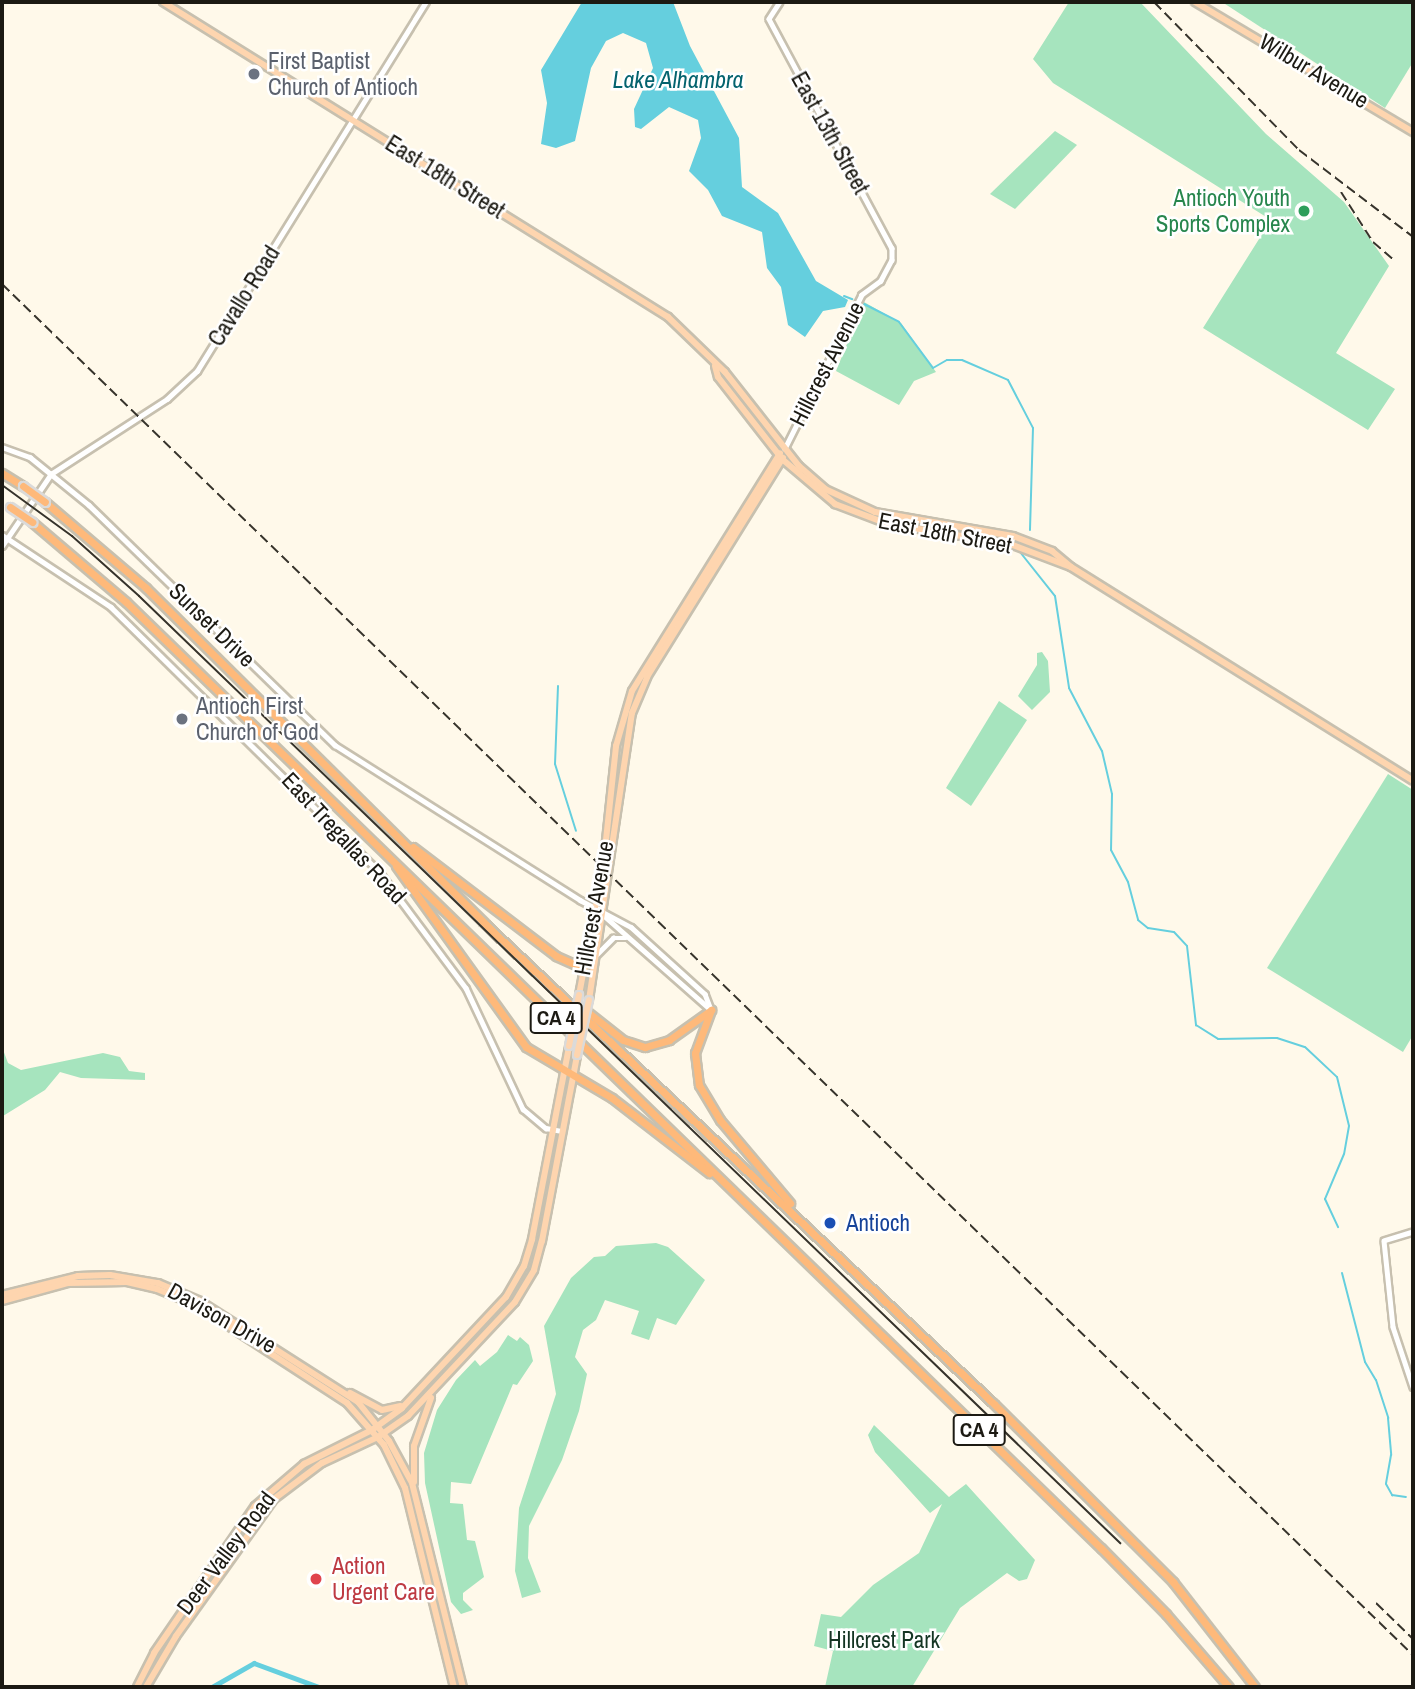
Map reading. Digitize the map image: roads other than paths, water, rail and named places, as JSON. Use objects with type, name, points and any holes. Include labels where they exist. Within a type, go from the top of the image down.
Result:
[{"type":"highway","name":"CA 4","points":[[2,473],[45,502],[146,588],[377,818],[538,973],[808,1225],[1140,1547],[1202,1616],[1255,1687]]},
{"type":"highway","name":"CA 4","points":[[2,502],[32,522],[101,579],[390,856],[1132,1578],[1228,1687]]},
{"type":"highway","points":[[377,818],[523,932],[556,956],[583,968]]},
{"type":"highway","points":[[390,856],[526,1047],[563,1072],[612,1098],[686,1159],[721,1180]]},
{"type":"highway","points":[[538,973],[616,1035],[640,1047],[664,1044],[711,1010]]},
{"type":"highway","points":[[711,1010],[695,1054],[705,1100],[808,1225]]},
{"type":"main road","name":"East 18th Street","points":[[163,2],[668,317],[715,366],[718,377],[782,454],[824,489],[856,505],[899,517],[1013,536],[1052,551],[1070,567],[1413,781]]},
{"type":"main road","name":"Wilbur Avenue","points":[[1195,2],[1214,10]]},
{"type":"main road","name":"Wilbur Avenue","points":[[1204,2],[1413,132]]},
{"type":"main road","name":"Hillcrest Avenue","points":[[375,1428],[408,1403],[499,1306],[524,1266],[596,907],[617,746],[632,691],[782,454]]},
{"type":"main road","name":"Hillcrest Avenue","points":[[381,1436],[433,1393],[509,1310],[534,1270],[589,1000],[626,734],[639,694],[782,454]]},
{"type":"main road","name":"Davison Drive","points":[[2,1295],[78,1276],[110,1275],[158,1283],[200,1301],[342,1390],[375,1428]]},
{"type":"main road","name":"Davison Drive","points":[[2,1301],[68,1283],[117,1282],[157,1289],[196,1305],[326,1387],[375,1428]]},
{"type":"main road","points":[[342,1390],[382,1410],[408,1403]]},
{"type":"main road","points":[[433,1393],[414,1446],[415,1491],[463,1687]]},
{"type":"main road","points":[[375,1428],[415,1491]]},
{"type":"main road","name":"Deer Valley Road","points":[[137,1687],[154,1653],[255,1506],[304,1464],[375,1428]]},
{"type":"main road","points":[[381,1436],[409,1500],[454,1687]]},
{"type":"main road","name":"Deer Valley Road","points":[[146,1687],[262,1512],[303,1476],[381,1436]]},
{"type":"street","name":"Cavallo Road","points":[[2,546],[4,536],[51,474],[167,399],[197,371],[426,2]]},
{"type":"street","name":"East 13th Street","points":[[780,2],[769,19],[892,248]]},
{"type":"street","name":"Hillcrest Avenue","points":[[782,454],[862,295],[888,272],[892,248]]},
{"type":"street","name":"Sunset Drive","points":[[2,447],[30,457],[89,505],[335,745],[603,913]]},
{"type":"street","name":"East Tregallas Road","points":[[4,536],[111,607],[378,870],[466,988],[523,1109],[536,1122],[563,1132]]},
{"type":"street","points":[[603,913],[711,1010]]},
{"type":"street","points":[[603,913],[654,945],[705,994],[711,1010]]},
{"type":"street","points":[[596,957],[613,938],[630,939]]},
{"type":"street","points":[[1413,1231],[1384,1241],[1392,1327],[1413,1387]]},
{"type":"water","name":"Lake Alhambra","points":[[582,2],[673,2],[690,46],[739,138],[742,187],[778,213],[816,281],[848,300],[845,307],[823,311],[805,337],[788,325],[781,287],[767,268],[762,232],[722,216],[708,190],[689,171],[701,138],[698,120],[669,107],[641,129],[635,127],[634,109],[653,68],[646,43],[623,33],[606,41],[591,68],[575,141],[556,148],[541,144],[547,103],[541,70]]},
{"type":"waterway","points":[[844,296],[852,299]]},
{"type":"waterway","points":[[864,304],[899,322],[933,368],[947,360],[962,360],[1008,380],[1033,428],[1030,530]]},
{"type":"waterway","points":[[1020,552],[1055,596],[1069,688],[1102,751],[1112,794],[1111,850],[1128,882],[1138,920],[1148,928],[1174,932],[1187,946],[1196,1025],[1218,1039],[1277,1038],[1305,1047],[1337,1077],[1349,1126],[1344,1154],[1325,1199],[1338,1227]]},
{"type":"waterway","points":[[558,686],[555,764],[576,831]]},
{"type":"waterway","points":[[1342,1273],[1365,1362],[1376,1380],[1388,1418],[1391,1455],[1386,1484],[1392,1495],[1406,1497]]},
{"type":"waterway","points":[[212,1687],[254,1663],[319,1687]]},
{"type":"tram line","points":[[2,485],[72,536],[139,596],[1120,1543]]},
{"type":"railway","points":[[1154,2],[1299,150],[1413,237]]},
{"type":"railway","points":[[1341,192],[1373,242],[1394,260]]},
{"type":"railway","points":[[2,284],[1413,1655]]},
{"type":"railway","points":[[1376,1603],[1413,1639]]},
{"type":"place","name":"First Baptist Church of Antioch","points":[[254,74]]},
{"type":"place","name":"Antioch Youth Sports Complex","points":[[1304,211]]},
{"type":"place","name":"Antioch First Church of God","points":[[182,719]]},
{"type":"place","name":"Antioch","points":[[830,1223]]},
{"type":"place","name":"Action Urgent Care","points":[[316,1579]]},
{"type":"park label","name":"Hillcrest Park","points":[[884,1640]]}]
